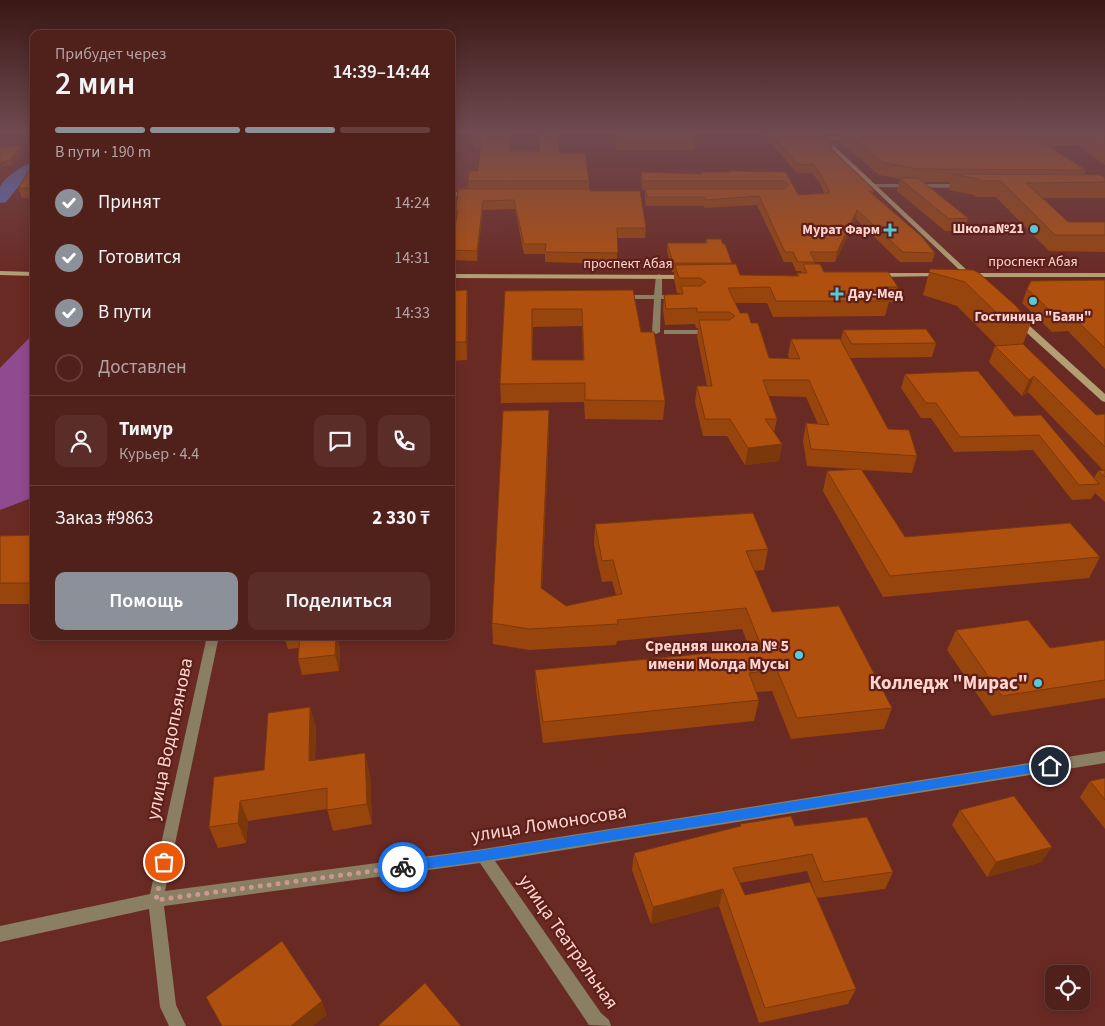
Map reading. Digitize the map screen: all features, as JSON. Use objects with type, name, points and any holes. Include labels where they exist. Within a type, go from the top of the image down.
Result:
[{"type":"main road","points":[[867,179],[974,281]]},
{"type":"main road","points":[[0,273],[30,274]]},
{"type":"main road","points":[[867,276],[951,275]]},
{"type":"main road","name":"проспект Абая","points":[[959,275],[1105,275]]},
{"type":"main road","name":"проспект Абая","points":[[455,276],[696,277]]},
{"type":"main road","points":[[1011,314],[1105,399]]},
{"type":"street","points":[[874,185],[970,186]]},
{"type":"street","points":[[455,194],[480,194]]},
{"type":"street","points":[[656,332],[659,276]]},
{"type":"street","points":[[608,297],[682,297]]},
{"type":"street","points":[[667,332],[717,332]]},
{"type":"street","name":"улица Водопьянова","points":[[178,1026],[168,1007],[156,900],[212,640]]},
{"type":"street","name":"улица Ломоносова","points":[[0,934],[156,900],[483,856],[1105,757]]},
{"type":"street","name":"улица Театральная","points":[[483,856],[596,1019],[603,1026]]},
{"type":"shaded area","points":[[455,179],[525,179],[523,194],[455,202]]},
{"type":"shaded area","points":[[30,337],[30,499],[0,510],[0,368]]},
{"type":"building","points":[[24,179],[30,179],[30,188],[18,188]]},
{"type":"building","points":[[468,179],[589,179],[589,181],[468,181]]},
{"type":"building","points":[[643,179],[790,179],[798,195],[830,193],[823,179],[862,179],[874,190],[869,191],[922,237],[935,253],[903,252],[857,210],[837,252],[810,252],[815,262],[798,262],[793,252],[785,252],[759,196],[706,200],[704,197],[647,197],[645,189],[784,189],[789,185],[784,181],[643,181]]},
{"type":"building","points":[[900,179],[919,179],[968,218],[949,219]]},
{"type":"building","points":[[979,179],[1105,179],[1105,182],[1026,183],[1068,222],[1105,222],[1105,235],[1055,235],[1001,181],[979,181]]},
{"type":"building","points":[[458,189],[640,191],[646,228],[617,228],[618,253],[545,252],[546,244],[524,244],[514,200],[483,201],[477,251],[455,250],[455,227],[458,210],[456,210]]},
{"type":"building","points":[[706,239],[721,239],[723,244],[725,244],[732,263],[673,263],[667,243],[707,243]]},
{"type":"building","points":[[736,264],[740,275],[799,276],[797,273],[807,273],[803,264],[820,264],[824,272],[888,272],[898,287],[881,287],[890,301],[776,301],[770,287],[728,288],[740,313],[748,313],[751,323],[758,323],[769,358],[800,359],[791,339],[840,339],[888,429],[909,430],[917,456],[811,449],[806,423],[829,425],[809,380],[763,380],[777,419],[765,419],[782,444],[748,448],[730,419],[705,419],[697,386],[712,386],[699,320],[729,320],[735,316],[729,312],[697,312],[697,308],[666,309],[664,295],[683,294],[681,286],[700,286],[706,282],[700,278],[679,278],[675,265]]},
{"type":"building","points":[[930,269],[973,270],[979,273],[1015,305],[1031,323],[1007,323],[965,282],[929,272]]},
{"type":"building","points":[[1105,280],[1105,348],[1073,317],[1058,318],[1027,289],[1031,281]]},
{"type":"building","points":[[467,290],[466,342],[455,342],[455,291]]},
{"type":"building","points":[[633,290],[641,332],[654,332],[665,401],[585,400],[585,383],[500,384],[505,291]],"holes":[[[532,309],[582,309],[584,360],[532,360]]]},
{"type":"building","points":[[926,329],[936,343],[852,344],[843,330]]},
{"type":"building","points":[[1023,344],[1096,415],[1105,414],[1105,447],[1034,376],[1029,380],[995,346]]},
{"type":"building","points":[[978,371],[1014,416],[1041,415],[1099,484],[1079,485],[1039,435],[960,437],[936,403],[926,403],[905,374]]},
{"type":"building","points":[[549,410],[541,588],[566,606],[622,594],[613,560],[602,561],[595,524],[753,513],[768,549],[746,551],[772,612],[839,606],[892,708],[797,718],[777,670],[749,673],[759,700],[543,722],[535,670],[762,648],[746,608],[617,620],[618,624],[529,629],[492,623],[503,411]]},
{"type":"building","points":[[861,469],[905,537],[1070,523],[1100,557],[890,576],[827,471]]},
{"type":"building","points":[[1105,470],[1105,477],[1098,471]]},
{"type":"building","points":[[30,535],[30,583],[0,583],[0,536]]},
{"type":"building","points":[[1028,620],[1050,648],[1105,640],[1105,680],[1002,696],[956,630]]},
{"type":"building","points":[[300,640],[336,640],[335,655],[298,659]]},
{"type":"building","points":[[310,707],[309,761],[365,753],[367,804],[327,810],[327,788],[240,801],[238,823],[209,827],[214,777],[264,770],[268,713]]},
{"type":"building","points":[[1105,778],[1105,800],[1090,781]]},
{"type":"building","points":[[1014,796],[1052,847],[996,862],[960,810]]},
{"type":"building","points":[[791,816],[795,826],[867,817],[893,872],[823,882],[812,854],[733,868],[745,895],[810,882],[856,989],[765,1008],[723,889],[653,907],[634,853],[741,826],[740,824]]},
{"type":"building","points":[[282,941],[322,1001],[291,1026],[222,1026],[206,997]]},
{"type":"building","points":[[425,983],[461,1026],[378,1026]]},
{"type":"waterway","points":[[0,198],[17,179]]},
{"type":"way so far","points":[[164,862],[156,900],[403,867]]},
{"type":"place","name":"Школа№21","points":[[1034,229]]},
{"type":"place","name":"Мурат Фарм","points":[[890,230]]},
{"type":"place","name":"Дау-Мед","points":[[837,294]]},
{"type":"place","name":"Гостиница \"Баян\"","points":[[1033,301]]},
{"type":"place","name":"Средняя школа № 5 имени Молда Мусы","points":[[799,655]]},
{"type":"place","name":"Колледж \"Мирас\"","points":[[1038,683]]},
{"type":"route","points":[[403,867],[1050,766]]}]
